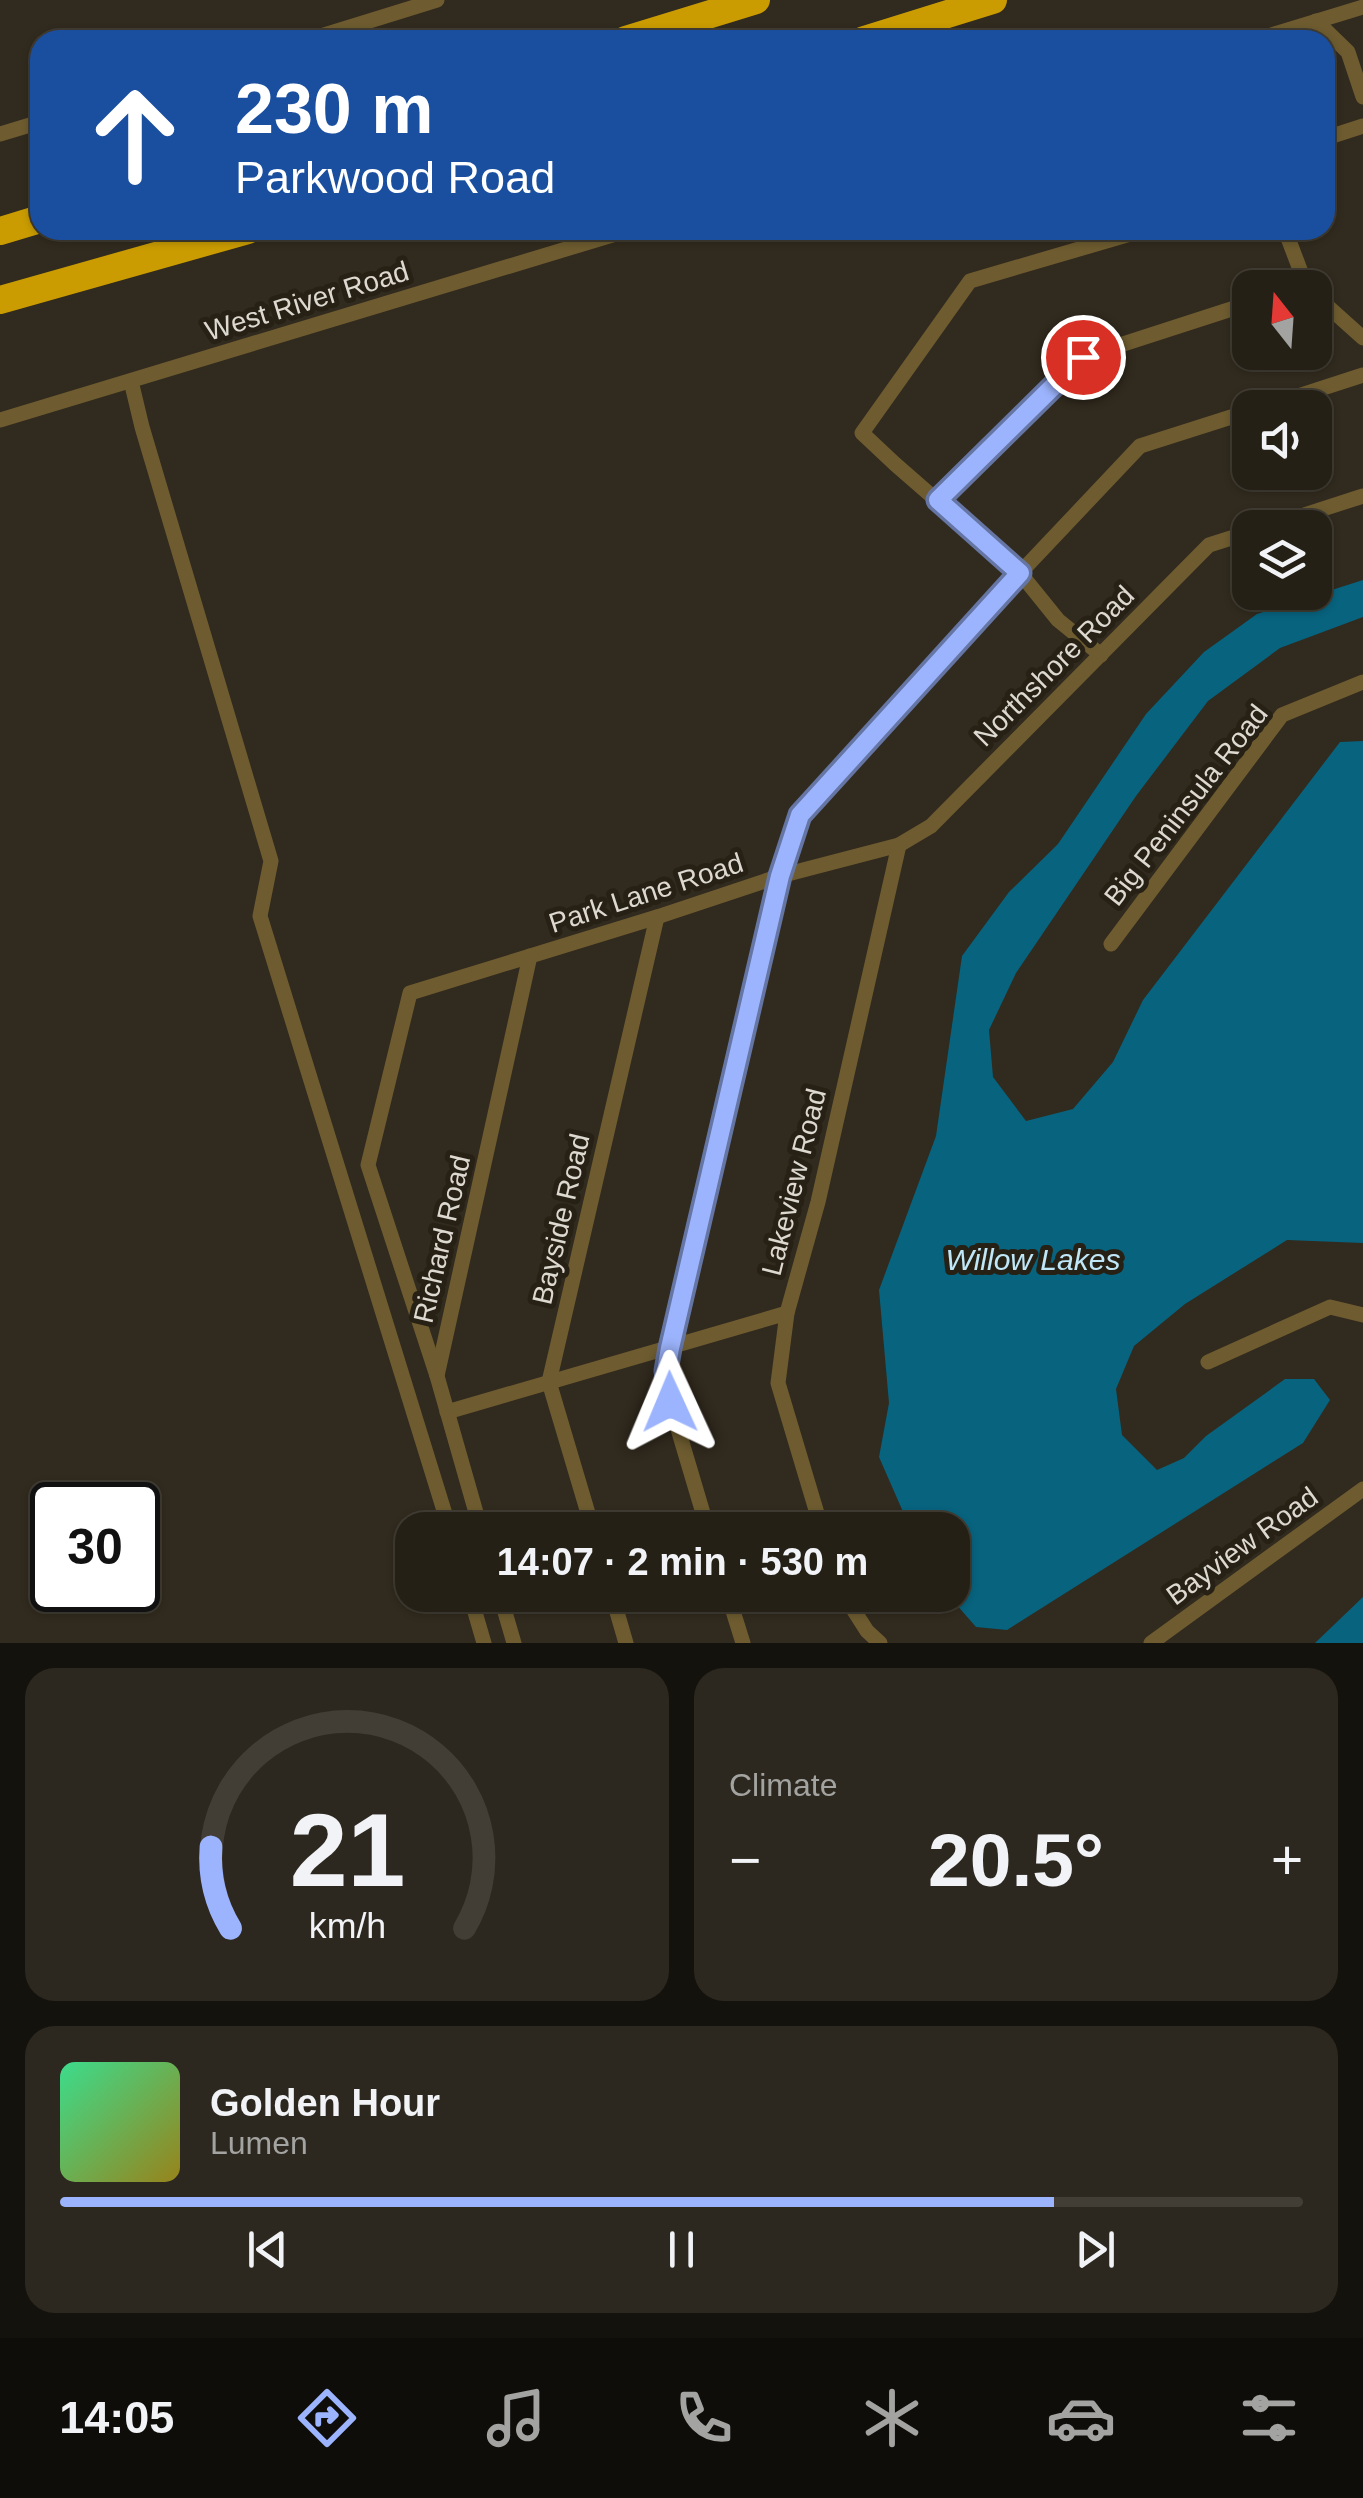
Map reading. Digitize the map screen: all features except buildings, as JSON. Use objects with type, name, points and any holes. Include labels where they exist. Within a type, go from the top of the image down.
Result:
[{"type":"highway","points":[[658,30],[756,0]]},
{"type":"highway","points":[[896,30],[992,0]]},
{"type":"highway","points":[[0,231],[30,222]]},
{"type":"highway","points":[[0,300],[215,240]]},
{"type":"highway","points":[[0,319],[163,256]]},
{"type":"street","points":[[340,30],[438,0]]},
{"type":"street","points":[[1287,30],[1363,7]]},
{"type":"street","points":[[1315,30],[1316,21]]},
{"type":"street","points":[[1316,21],[1325,30]]},
{"type":"street","points":[[1335,39],[1348,52],[1363,97]]},
{"type":"street","points":[[0,134],[30,125]]},
{"type":"street","points":[[1335,133],[1363,126]]},
{"type":"street","name":"West River Road","points":[[0,420],[595,240]]},
{"type":"street","points":[[1101,655],[1058,620],[1020,573],[862,433],[970,280],[1109,240]]},
{"type":"street","points":[[1289,240],[1299,270]]},
{"type":"street","points":[[938,500],[1083,357],[1232,309]]},
{"type":"street","points":[[1332,311],[1363,338]]},
{"type":"street","points":[[1317,390],[1363,375]]},
{"type":"street","points":[[131,380],[271,861],[260,916],[445,1512]]},
{"type":"street","points":[[703,1512],[670,1402],[666,1371],[780,876],[800,815],[1140,446],[1232,417]]},
{"type":"street","points":[[1320,510],[1363,496]]},
{"type":"street","name":"Northshore Road","points":[[898,845],[931,826],[1208,545],[1232,538]]},
{"type":"street","name":"Big Peninsula Road","points":[[1111,944],[1282,715],[1363,682]]},
{"type":"street","name":"Park Lane Road","points":[[437,1376],[368,1165],[410,992],[780,876],[898,845]]},
{"type":"street","name":"Lakeview Road","points":[[817,1512],[778,1383],[787,1313],[818,1202],[898,845]]},
{"type":"street","name":"Bayside Road","points":[[587,1512],[549,1382],[656,917]]},
{"type":"street","name":"Richard Road","points":[[476,1512],[437,1376],[530,956]]},
{"type":"street","points":[[1208,1362],[1330,1307],[1363,1315]]},
{"type":"street","points":[[446,1412],[787,1313]]},
{"type":"street","name":"Bayview Road","points":[[1150,1643],[1363,1489]]},
{"type":"street","points":[[475,1612],[484,1643]]},
{"type":"street","points":[[505,1612],[514,1643]]},
{"type":"street","points":[[617,1612],[626,1643]]},
{"type":"street","points":[[733,1612],[743,1643]]},
{"type":"street","points":[[855,1612],[880,1643]]},
{"type":"water","name":"Willow Lakes","points":[[1363,580],[1363,617],[1280,648],[1208,701],[1136,796],[1016,973],[989,1030],[993,1077],[1026,1121],[1073,1109],[1113,1062],[1143,1000],[1340,742],[1363,741],[1363,1243],[1287,1240],[1185,1304],[1134,1346],[1116,1389],[1122,1435],[1157,1470],[1184,1458],[1206,1436],[1285,1379],[1314,1379],[1330,1400],[1303,1443],[1007,1630],[976,1627],[963,1612],[970,1612],[970,1512],[903,1512],[879,1457],[889,1403],[879,1290],[936,1136],[962,956],[1009,892],[1058,844],[1146,714],[1204,652],[1257,614],[1269,610],[1332,610],[1332,590]]},
{"type":"water","points":[[1363,1597],[1363,1643],[1315,1643]]},
{"type":"route","points":[[670,1402],[666,1371],[670,1348],[780,876],[800,815],[1020,573],[938,500],[1083,357]]}]
